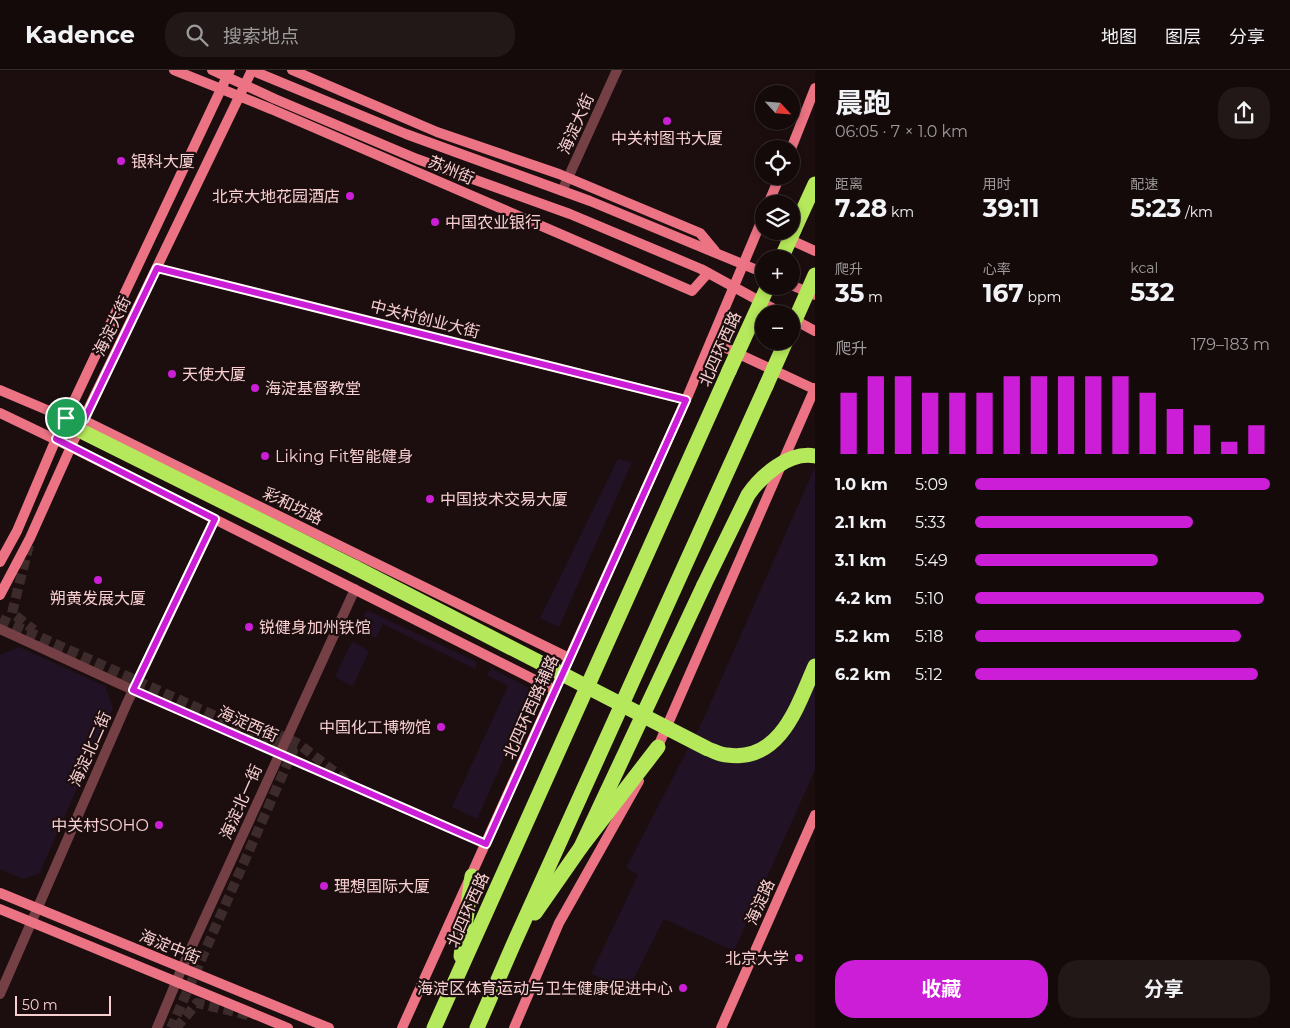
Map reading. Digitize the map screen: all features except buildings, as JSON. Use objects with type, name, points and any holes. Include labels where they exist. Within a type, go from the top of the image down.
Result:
[{"type":"highway","points":[[785,250],[815,184]]},
{"type":"highway","points":[[800,309],[815,275]]},
{"type":"highway","name":"北四环西路","points":[[434,1028],[764,295]]},
{"type":"highway","points":[[477,1028],[782,350]]},
{"type":"highway","points":[[66,418],[708,749],[727,756],[750,754],[772,743],[791,721],[815,666]]},
{"type":"highway","points":[[581,847],[748,496],[754,486],[767,474],[785,462],[797,457],[815,456]]},
{"type":"highway","points":[[514,943],[581,847],[658,747]]},
{"type":"highway","points":[[459,974],[472,876]]},
{"type":"street","name":"苏州街","points":[[174,70],[240,96],[692,291],[708,273]]},
{"type":"street","name":"苏州街","points":[[212,70],[229,74],[246,86],[417,158],[570,214],[708,273],[767,305]]},
{"type":"street","name":"苏州街","points":[[252,70],[406,134],[562,191],[755,269]]},
{"type":"street","name":"海淀大街","points":[[0,595],[30,538],[81,425],[246,86],[252,70]]},
{"type":"street","name":"苏州街","points":[[292,70],[437,132],[568,178],[700,233],[715,252]]},
{"type":"street","name":"海淀大街","points":[[562,191],[617,70]]},
{"type":"street","name":"海淀大街","points":[[0,562],[17,531],[56,439],[229,74]]},
{"type":"street","points":[[795,140],[815,88]]},
{"type":"street","points":[[742,264],[755,240]]},
{"type":"street","points":[[790,240],[815,252]]},
{"type":"street","name":"北四环西路辅路","points":[[402,1028],[686,400],[742,264]]},
{"type":"street","name":"中关村创业大街","points":[[157,268],[686,400]]},
{"type":"street","points":[[800,289],[815,295]]},
{"type":"street","points":[[800,323],[815,331]]},
{"type":"street","points":[[514,1028],[559,924],[658,747],[815,389],[711,341]]},
{"type":"street","points":[[0,390],[66,418]]},
{"type":"street","points":[[0,412],[555,690]]},
{"type":"street","name":"彩和坊路","points":[[81,425],[569,658]]},
{"type":"street","name":"海淀北二街","points":[[0,994],[133,690],[215,519]]},
{"type":"street","name":"海淀北一街","points":[[157,1028],[182,968],[355,589]]},
{"type":"street","name":"海淀西街","points":[[0,629],[133,690],[486,844]]},
{"type":"street","points":[[540,682],[549,679],[558,662],[556,652]]},
{"type":"street","name":"海淀路","points":[[721,1028],[815,815]]},
{"type":"street","name":"海淀中街","points":[[0,893],[329,1028]]},
{"type":"street","name":"海淀中街","points":[[0,910],[288,1028]]},
{"type":"shaded area","points":[[618,459],[632,462],[559,627],[540,618]]},
{"type":"shaded area","points":[[815,467],[815,770],[734,951],[664,919],[629,988],[591,974],[638,875],[626,868],[704,718]]},
{"type":"shaded area","points":[[367,610],[477,662],[475,669],[383,624],[376,638],[357,630]]},
{"type":"shaded area","points":[[352,641],[369,651],[353,686],[335,677]]},
{"type":"shaded area","points":[[19,647],[105,686],[113,708],[39,874],[23,879],[0,869],[0,655]]},
{"type":"shaded area","points":[[491,668],[531,689],[530,700],[477,819],[452,807],[508,686],[487,675]]},
{"type":"tunnel","points":[[29,545],[12,613],[34,630]]},
{"type":"tunnel","points":[[0,619],[293,751],[171,1028]]},
{"type":"tunnel","points":[[247,726],[269,730],[299,744],[346,781]]},
{"type":"tunnel","points":[[176,1028],[197,1003],[249,1015]]},
{"type":"place","name":"中关村图书大厦","points":[[667,121]]},
{"type":"place","name":"银科大厦","points":[[121,161]]},
{"type":"place","name":"北京大地花园酒店","points":[[350,196]]},
{"type":"place","name":"中国农业银行","points":[[435,222]]},
{"type":"place","name":"天使大厦","points":[[172,374]]},
{"type":"place","name":"海淀基督教堂","points":[[255,388]]},
{"type":"place","name":"Liking Fit智能健身","points":[[265,456]]},
{"type":"place","name":"中国技术交易大厦","points":[[430,499]]},
{"type":"place","name":"朔黄发展大厦","points":[[98,580]]},
{"type":"place","name":"锐健身加州铁馆","points":[[249,627]]},
{"type":"place","name":"中国化工博物馆","points":[[441,727]]},
{"type":"place","name":"中关村SOHO","points":[[159,825]]},
{"type":"place","name":"理想国际大厦","points":[[324,886]]},
{"type":"place","name":"北京大学","points":[[799,958]]},
{"type":"place","name":"海淀区体育运动与卫生健康促进中心","points":[[683,988]]},
{"type":"route","points":[[157,268],[686,400],[486,844],[133,690],[215,519],[56,439],[66,418],[84,420],[157,268]]}]
